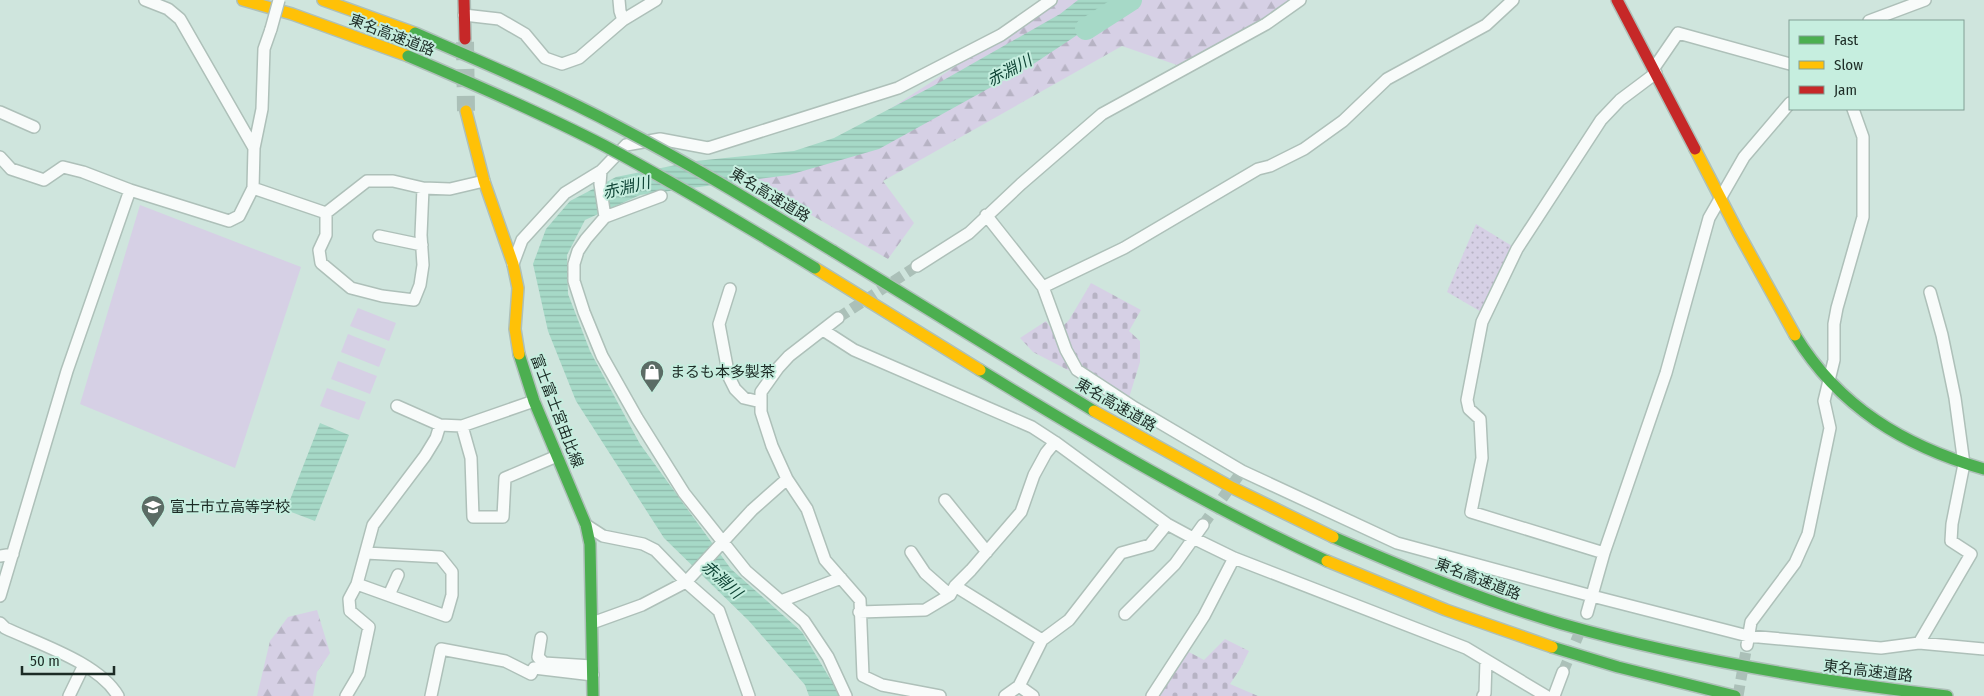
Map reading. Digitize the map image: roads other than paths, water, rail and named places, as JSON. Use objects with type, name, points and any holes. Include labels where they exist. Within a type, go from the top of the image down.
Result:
[{"type":"main road","name":"東名高速道路","points":[[243,0],[292,14],[408,56],[515,102],[604,146],[697,197],[1070,425],[1230,515],[1280,540],[1423,603],[1472,621],[1619,667],[1734,696]]},
{"type":"main road","name":"東名高速道路","points":[[323,0],[415,33],[523,79],[618,127],[711,177],[1127,430],[1240,492],[1362,550],[1504,606],[1582,630],[1651,648],[1700,660],[1773,674],[1856,686],[1948,696]]},
{"type":"main road","points":[[464,0],[465,39]]},
{"type":"main road","points":[[1617,0],[1655,70],[1719,200],[1802,346],[1829,381],[1869,417],[1917,444],[1964,464],[1984,469]]},
{"type":"main road","name":"富士富士宮由比線","points":[[466,111],[484,181],[513,264],[518,288],[515,329],[520,356],[534,401],[586,525],[590,544],[593,696]]},
{"type":"street","points":[[145,0],[168,9],[180,19],[254,148]]},
{"type":"street","points":[[1,161],[11,169],[44,180],[63,167],[229,221],[239,216],[253,188],[254,148],[262,109],[264,50],[279,0]]},
{"type":"street","points":[[619,0],[623,20]]},
{"type":"street","points":[[464,15],[499,19],[525,34],[545,58],[562,64],[579,58],[623,20],[656,0]]},
{"type":"street","points":[[513,264],[522,240],[565,193],[601,171],[626,145],[660,139],[708,148],[898,88],[1001,35],[1051,0]]},
{"type":"street","points":[[917,266],[969,233],[986,215],[1102,114],[1266,24],[1300,0]]},
{"type":"street","points":[[1042,287],[1124,248],[1258,169],[1270,166],[1304,149],[1343,121],[1387,79],[1486,25],[1513,0]]},
{"type":"street","points":[[1872,20],[1925,0]]},
{"type":"street","points":[[1604,553],[1471,512],[1482,458],[1480,418],[1469,409],[1467,400],[1482,322],[1517,248],[1601,120],[1620,100],[1655,70],[1678,33],[1789,64]]},
{"type":"street","points":[[1587,613],[1604,553],[1666,373],[1709,218],[1744,157],[1789,104]]},
{"type":"street","points":[[1748,640],[1751,622],[1795,563],[1808,534],[1830,428],[1824,401],[1834,360],[1834,324],[1863,217],[1863,137],[1853,110]]},
{"type":"street","points":[[0,112],[34,127]]},
{"type":"street","points":[[601,171],[600,184],[605,217]]},
{"type":"street","points":[[326,213],[367,181],[393,181],[424,188],[450,189],[484,181]]},
{"type":"street","points":[[253,188],[326,213]]},
{"type":"street","points":[[326,213],[326,235],[319,250],[321,263],[351,288],[382,296],[414,300],[424,265],[422,245],[424,188]]},
{"type":"street","points":[[0,596],[67,371],[130,190]]},
{"type":"street","points":[[662,196],[605,217],[586,239],[578,251],[574,264],[574,281],[584,312],[602,356],[636,418],[684,493],[746,571],[804,621],[828,657],[846,696]]},
{"type":"street","points":[[986,215],[1042,287],[1066,350],[1077,370],[1135,408],[1242,471],[1397,543],[1748,640],[1880,648],[1919,643],[1984,649]]},
{"type":"street","points":[[379,236],[422,245]]},
{"type":"street","points":[[730,289],[719,324],[729,377],[735,389],[744,398],[761,402]]},
{"type":"street","points":[[1919,643],[1971,554],[1951,541],[1952,524],[1964,464],[1955,398],[1942,335],[1930,292]]},
{"type":"street","points":[[838,318],[789,356],[778,368],[761,392],[761,412],[772,446],[787,479],[807,509],[825,560],[860,600],[863,676],[882,685],[940,696]]},
{"type":"street","points":[[824,330],[854,350],[1032,427],[1167,524],[1193,538],[1234,558],[1466,648],[1546,696]]},
{"type":"street","points":[[397,406],[440,425],[462,426],[534,401]]},
{"type":"street","points":[[346,696],[359,674],[369,627],[350,611],[349,599],[357,584],[373,525],[424,456],[436,438],[440,425]]},
{"type":"street","points":[[462,426],[471,458],[473,517],[503,516],[505,478],[557,456]]},
{"type":"street","points":[[859,612],[925,610],[952,591],[1021,512],[1034,475],[1046,453],[1055,442]]},
{"type":"street","points":[[592,623],[642,605],[686,582],[752,510],[787,479]]},
{"type":"street","points":[[945,500],[987,552]]},
{"type":"street","points":[[1004,696],[1019,686],[1042,640],[1069,620],[1121,553],[1150,545],[1167,524]]},
{"type":"street","points":[[586,525],[604,536],[643,544],[655,550],[686,582],[719,611],[749,696]]},
{"type":"street","points":[[1125,614],[1175,564],[1202,525]]},
{"type":"street","points":[[911,552],[925,573],[952,591],[1042,640]]},
{"type":"street","points":[[357,584],[446,616],[452,595],[452,572],[440,556],[366,553]]},
{"type":"street","points":[[0,556],[12,554]]},
{"type":"street","points":[[1152,696],[1204,616],[1234,558]]},
{"type":"street","points":[[389,596],[398,575]]},
{"type":"street","points":[[781,601],[841,578]]},
{"type":"street","points":[[0,623],[5,628],[84,664],[99,674],[114,689],[118,696]]},
{"type":"street","points":[[541,638],[538,656],[544,663],[592,671]]},
{"type":"street","points":[[431,696],[440,649],[505,661],[531,674],[534,668],[592,671]]},
{"type":"street","points":[[1483,696],[1485,693],[1486,660]]},
{"type":"street","points":[[69,696],[84,664]]},
{"type":"street","points":[[1554,696],[1563,672]]},
{"type":"street","points":[[1019,686],[1033,696]]},
{"type":"water","points":[[1078,0],[1130,0],[1035,63],[879,149],[789,175],[640,195],[585,220],[567,255],[568,294],[590,351],[640,444],[731,569],[802,632],[839,696],[809,696],[805,685],[749,621],[664,538],[576,401],[548,331],[533,264],[546,229],[570,201],[616,177],[696,161],[794,151],[834,138],[935,85],[1060,14]]},
{"type":"water","points":[[320,423],[349,435],[315,521],[286,510]]},
{"type":"waterway","name":"赤淵川","points":[[1086,29],[1131,0]]},
{"type":"tunnel","points":[[465,42],[466,111]]},
{"type":"tunnel","points":[[838,318],[917,266]]},
{"type":"tunnel","points":[[1203,525],[1242,471]]},
{"type":"tunnel","points":[[1563,672],[1583,624]]},
{"type":"tunnel","points":[[1738,696],[1747,645]]},
{"type":"place","name":"まるも本多製茶","points":[[652,393]]},
{"type":"place","name":"富士市立高等学校","points":[[153,528]]}]
